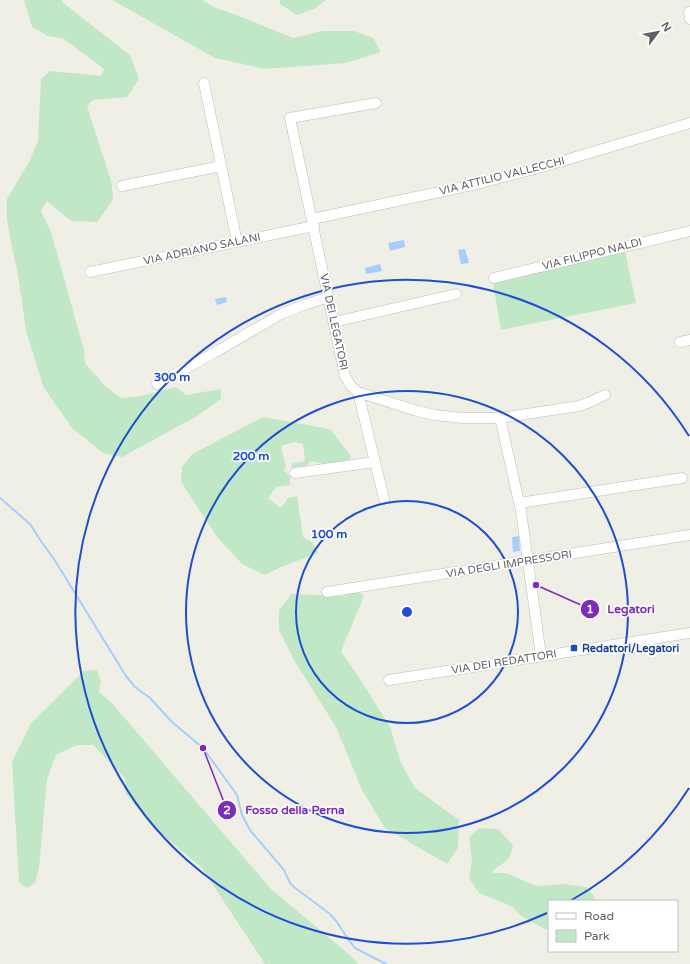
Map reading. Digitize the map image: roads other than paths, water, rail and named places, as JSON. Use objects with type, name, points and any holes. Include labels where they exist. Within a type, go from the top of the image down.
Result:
[{"type":"street","points":[[204,84],[237,242]]},
{"type":"street","name":"VIA DEI LEGATORI","points":[[358,392],[351,386],[345,376],[290,118],[376,102]]},
{"type":"street","name":"VIA ATTILIO VALLECCHI","points":[[313,222],[485,182],[542,167],[690,123]]},
{"type":"street","points":[[122,186],[221,166]]},
{"type":"street","name":"VIA ADRIANO SALANI","points":[[90,272],[237,242],[313,222]]},
{"type":"street","name":"VIA FILIPPO NALDI","points":[[494,278],[690,231]]},
{"type":"street","points":[[334,322],[456,294]]},
{"type":"street","points":[[157,384],[281,314],[329,297]]},
{"type":"street","points":[[358,392],[417,411],[462,418],[500,418],[575,407],[605,395]]},
{"type":"street","points":[[358,392],[384,500]]},
{"type":"street","points":[[500,418],[520,503],[541,656]]},
{"type":"street","points":[[295,473],[375,462]]},
{"type":"street","points":[[520,503],[682,478]]},
{"type":"street","name":"VIA DEGLI IMPRESSORI","points":[[327,592],[690,535]]},
{"type":"street","name":"VIA DEI REDATTORI","points":[[389,680],[690,633]]},
{"type":"water","points":[[404,240],[405,247],[390,251],[388,243]]},
{"type":"water","points":[[465,249],[469,263],[461,264],[458,250]]},
{"type":"water","points":[[380,264],[382,271],[366,274],[365,268]]},
{"type":"water","points":[[226,297],[227,302],[217,305],[215,299]]},
{"type":"water","points":[[519,536],[520,551],[513,552],[512,537]]},
{"type":"waterway","points":[[0,498],[30,524],[54,559],[126,676],[135,687],[150,698],[172,722],[203,748],[237,795],[242,815],[250,830],[284,870],[290,883],[330,914],[355,948],[386,964]]},
{"type":"place","name":"Legatori","points":[[536,585]]},
{"type":"place","name":"Redattori/Legatori","points":[[574,648]]},
{"type":"place","name":"Fosso della Perna","points":[[203,748]]}]
